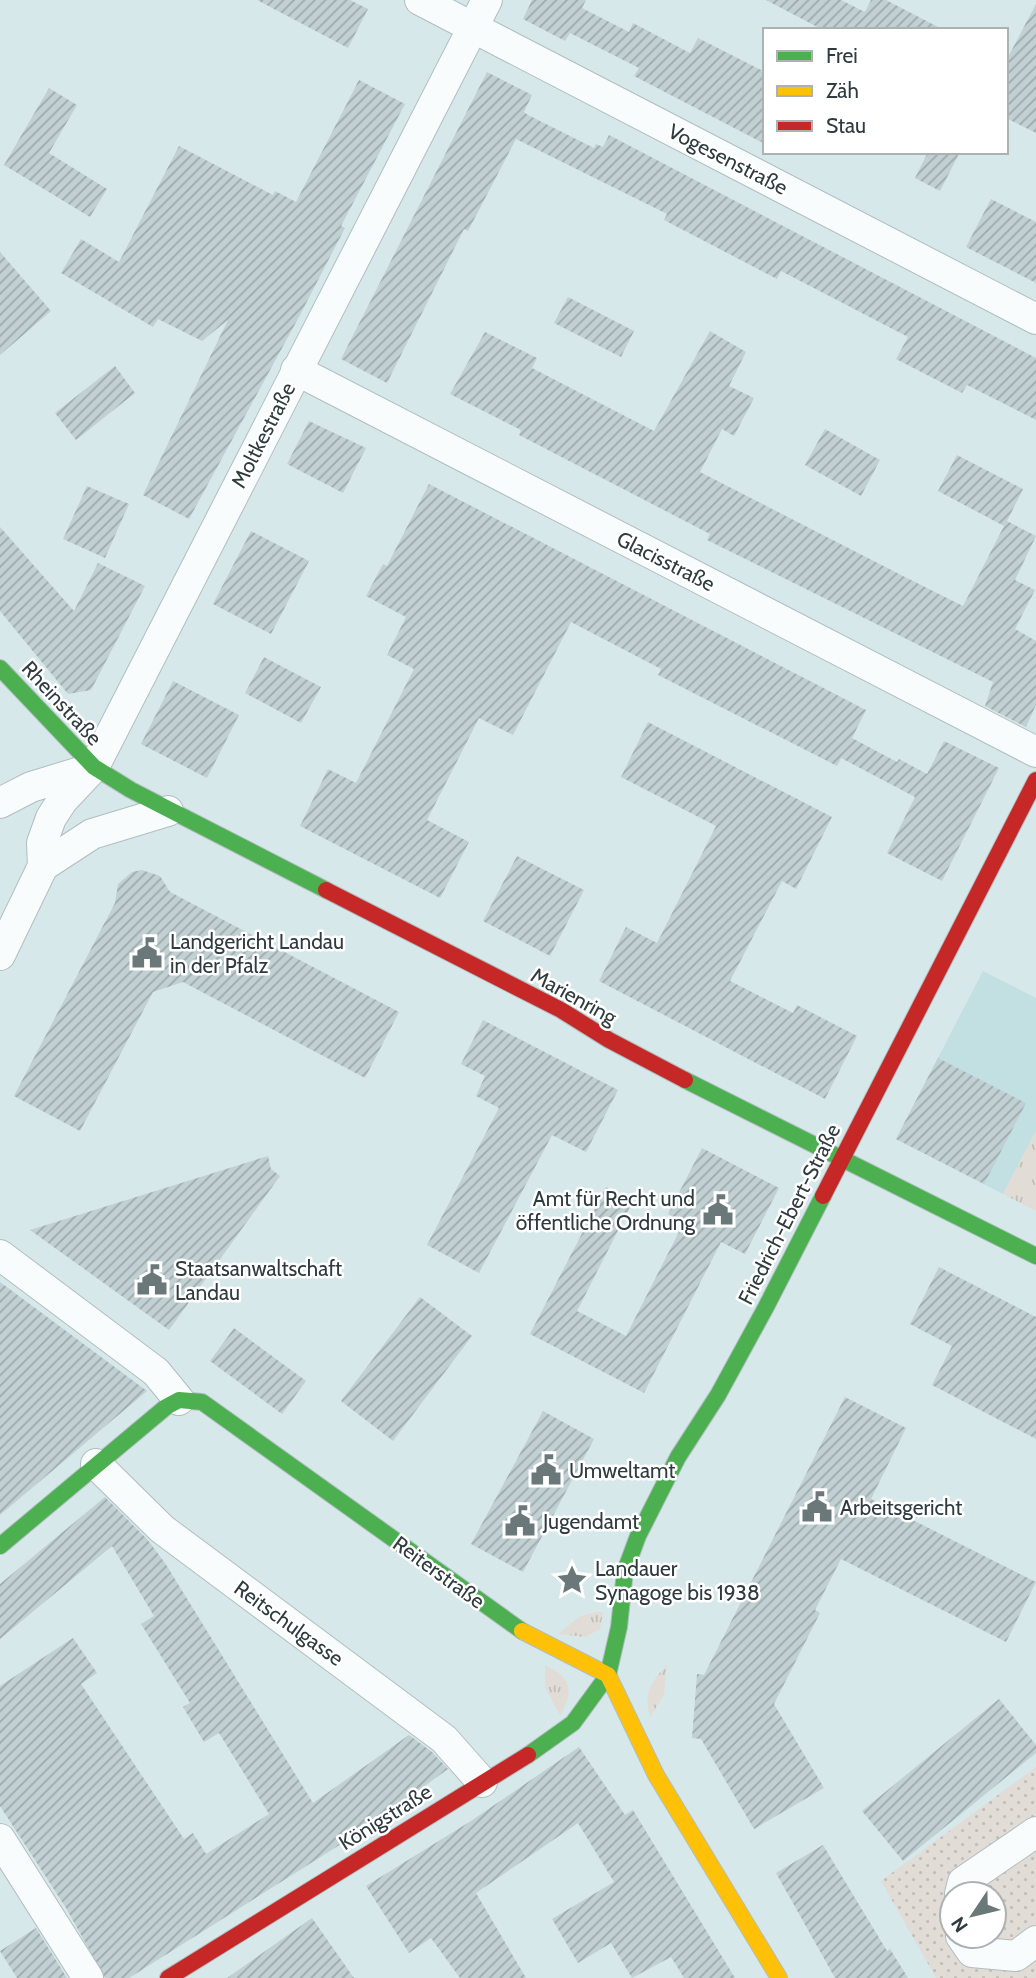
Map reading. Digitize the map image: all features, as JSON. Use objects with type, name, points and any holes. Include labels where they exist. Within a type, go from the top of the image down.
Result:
[{"type":"street","name":"Vogesenstraße","points":[[419,0],[1036,319]]},
{"type":"street","name":"Moltkestraße","points":[[0,955],[43,866],[42,843],[51,818],[94,768],[487,0]]},
{"type":"street","name":"Glacisstraße","points":[[296,370],[1036,752]]},
{"type":"street","name":"Rheinstraße","points":[[0,668],[94,768]]},
{"type":"street","points":[[0,803],[31,787],[94,768]]},
{"type":"street","name":"Marienring","points":[[94,768],[168,811],[551,1005],[622,1047],[1036,1256]]},
{"type":"street","name":"Friedrich-Ebert-Straße","points":[[608,1675],[619,1627],[625,1571],[638,1536],[678,1457],[718,1395],[766,1307],[1036,780]]},
{"type":"street","points":[[43,866],[92,834],[168,811]]},
{"type":"street","points":[[0,1255],[156,1371],[179,1401],[155,1415],[0,1546]]},
{"type":"street","name":"Reiterstraße","points":[[179,1401],[194,1400],[211,1408],[522,1631],[608,1675]]},
{"type":"street","name":"Reitschulgasse","points":[[96,1464],[162,1529],[444,1739],[482,1782]]},
{"type":"street","points":[[608,1675],[656,1775],[779,1978]]},
{"type":"street","name":"Königstraße","points":[[168,1978],[565,1730],[608,1675]]},
{"type":"street","points":[[966,1880],[1036,1832]]},
{"type":"street","points":[[0,1839],[88,1978]]},
{"type":"street","points":[[971,1950],[1016,1956],[1036,1941]]},
{"type":"shaded area","points":[[983,971],[1036,998],[1036,1131],[1003,1194],[896,1139]]},
{"type":"green space","points":[[1036,1131],[1036,1211],[1003,1194]]},
{"type":"green space","points":[[603,1612],[600,1629],[585,1637],[558,1634],[579,1617]]},
{"type":"green space","points":[[545,1665],[561,1675],[568,1686],[569,1692],[560,1716],[545,1687]]},
{"type":"green space","points":[[667,1665],[664,1695],[650,1717],[648,1694]]},
{"type":"green space","points":[[1036,1767],[1036,1978],[936,1978],[881,1881]]},
{"type":"building","points":[[257,0],[350,0],[368,9],[348,48]]},
{"type":"building","points":[[532,0],[586,0],[582,8],[629,32],[633,23],[690,53],[698,38],[763,71],[763,143],[634,76],[639,68],[570,33],[565,41],[523,19]]},
{"type":"building","points":[[766,0],[841,0],[865,12],[871,0],[886,0],[940,28],[819,28]]},
{"type":"building","points":[[1036,4],[1036,133],[1008,119],[1008,57]]},
{"type":"building","points":[[487,72],[532,95],[524,112],[528,115],[594,148],[596,144],[603,147],[609,135],[1036,358],[1036,420],[967,385],[962,393],[896,359],[908,337],[781,271],[777,279],[664,220],[667,214],[516,139],[468,231],[464,229],[387,383],[341,359]]},
{"type":"building","points":[[359,80],[405,104],[341,226],[345,228],[300,315],[189,519],[143,495],[228,320],[202,341],[158,319],[153,327],[61,273],[81,239],[119,262],[179,146],[273,195],[275,191],[296,202]]},
{"type":"building","points":[[49,88],[77,105],[49,153],[107,189],[90,217],[4,165]]},
{"type":"building","points":[[927,154],[959,154],[940,191],[915,178]]},
{"type":"building","points":[[991,199],[1036,222],[1036,283],[966,247]]},
{"type":"building","points":[[0,252],[51,311],[0,355]]},
{"type":"building","points":[[568,297],[634,331],[621,357],[554,323]]},
{"type":"building","points":[[710,331],[746,352],[729,386],[754,398],[734,436],[722,429],[700,472],[905,577],[963,606],[1004,526],[938,491],[957,455],[1023,489],[1007,521],[1036,536],[1015,580],[1035,590],[1015,629],[1036,641],[1036,705],[1026,727],[985,706],[993,682],[707,540],[710,534],[519,435],[521,430],[450,394],[485,332],[537,358],[532,368],[654,431]]},
{"type":"building","points":[[115,366],[135,393],[76,440],[55,413]]},
{"type":"building","points":[[309,421],[366,448],[343,493],[287,464]]},
{"type":"building","points":[[825,429],[880,460],[861,496],[805,465]]},
{"type":"building","points":[[429,484],[866,710],[852,738],[897,762],[899,759],[927,774],[944,741],[999,768],[942,881],[887,853],[915,797],[841,758],[837,766],[658,675],[661,669],[571,622],[513,735],[479,718],[427,820],[469,842],[440,898],[300,826],[328,769],[356,783],[414,669],[387,655],[406,617],[366,596],[383,564],[387,566]]},
{"type":"building","points":[[87,486],[129,504],[105,558],[63,539]]},
{"type":"building","points":[[0,527],[74,611],[98,563],[145,586],[91,690],[68,694],[0,611]]},
{"type":"building","points":[[251,531],[309,561],[271,634],[213,604]]},
{"type":"building","points":[[264,657],[321,687],[301,723],[245,693]]},
{"type":"building","points":[[173,681],[239,715],[207,778],[141,744]]},
{"type":"building","points":[[648,722],[832,817],[796,889],[782,881],[730,981],[793,1013],[797,1005],[857,1036],[825,1099],[599,981],[626,927],[657,943],[716,826],[621,777]]},
{"type":"building","points":[[517,856],[584,890],[550,956],[483,921]]},
{"type":"building","points":[[142,870],[160,876],[170,892],[399,1012],[365,1078],[183,982],[153,992],[80,1131],[14,1096],[115,903],[118,884],[132,872]]},
{"type":"building","points":[[483,1020],[618,1090],[586,1152],[552,1135],[479,1273],[427,1245],[499,1108],[476,1096],[485,1076],[461,1064]]},
{"type":"building","points":[[938,1058],[1026,1103],[984,1184],[896,1139]]},
{"type":"building","points":[[702,1148],[779,1188],[745,1254],[721,1242],[644,1393],[530,1334],[606,1187],[633,1201],[577,1311],[626,1336],[684,1222],[668,1214]]},
{"type":"building","name":"Staatsanwaltschaft Landau","points":[[268,1156],[271,1169],[280,1176],[169,1330],[30,1230]]},
{"type":"building","points":[[939,1267],[1036,1317],[1036,1439],[932,1385],[952,1346],[910,1324]]},
{"type":"building","points":[[0,1282],[147,1391],[0,1515]]},
{"type":"building","points":[[420,1297],[472,1336],[393,1441],[341,1401]]},
{"type":"building","points":[[234,1328],[306,1381],[282,1414],[210,1361]]},
{"type":"building","points":[[845,1397],[906,1428],[871,1499],[1036,1582],[1006,1642],[841,1559],[815,1610],[820,1613],[774,1704],[824,1788],[754,1829],[701,1739],[692,1738],[697,1674],[704,1675]]},
{"type":"building","points":[[543,1411],[594,1439],[523,1572],[471,1544]]},
{"type":"building","points":[[105,1497],[147,1539],[165,1563],[313,1803],[409,1735],[432,1752],[448,1769],[368,1827],[129,1978],[105,1978],[66,1908],[0,1806],[0,1686],[73,1638],[97,1673],[81,1684],[184,1839],[193,1833],[206,1854],[269,1814],[219,1733],[204,1742],[183,1707],[190,1703],[141,1624],[154,1616],[112,1546],[0,1639],[0,1584]]},
{"type":"building","points":[[999,1699],[1036,1745],[1036,1753],[903,1861],[862,1811]]},
{"type":"building","points":[[579,1747],[625,1815],[633,1810],[735,1978],[684,1978],[671,1957],[632,1978],[611,1943],[578,1963],[552,1919],[614,1882],[578,1823],[476,1893],[526,1978],[460,1978],[431,1938],[409,1953],[366,1886],[471,1821]]},
{"type":"building","points":[[823,1845],[887,1951],[890,1949],[908,1978],[835,1978],[776,1873]]},
{"type":"building","points":[[312,1918],[354,1978],[227,1978]]},
{"type":"building","points":[[36,1928],[67,1978],[17,1978],[0,1951]]},
{"type":"traffic: fast","points":[[0,668],[94,767],[131,790],[326,890]]},
{"type":"traffic: fast","points":[[685,1080],[1036,1256]]},
{"type":"traffic: fast","points":[[528,1755],[573,1723],[608,1675],[619,1627],[625,1571],[638,1536],[678,1457],[718,1395],[766,1307],[823,1196]]},
{"type":"traffic: fast","points":[[0,1546],[166,1407],[179,1400],[202,1402],[522,1631]]},
{"type":"traffic: slow","points":[[522,1631],[608,1675],[656,1775],[779,1978]]},
{"type":"traffic: jam","points":[[823,1196],[1036,780]]},
{"type":"traffic: jam","points":[[326,890],[561,1010],[609,1040],[685,1080]]},
{"type":"traffic: jam","points":[[168,1978],[528,1755]]},
{"type":"place","name":"Landgericht Landau in der Pfalz","points":[[147,953]]},
{"type":"place","name":"Amt für Recht und öffentliche Ordnung","points":[[718,1210]]},
{"type":"place","name":"Staatsanwaltschaft Landau","points":[[152,1280]]},
{"type":"place","name":"Umweltamt","points":[[546,1470]]},
{"type":"place","name":"Arbeitsgericht","points":[[817,1507]]},
{"type":"place","name":"Jugendamt","points":[[520,1521]]},
{"type":"place","name":"Landauer Synagoge bis 1938","points":[[572,1580]]}]
